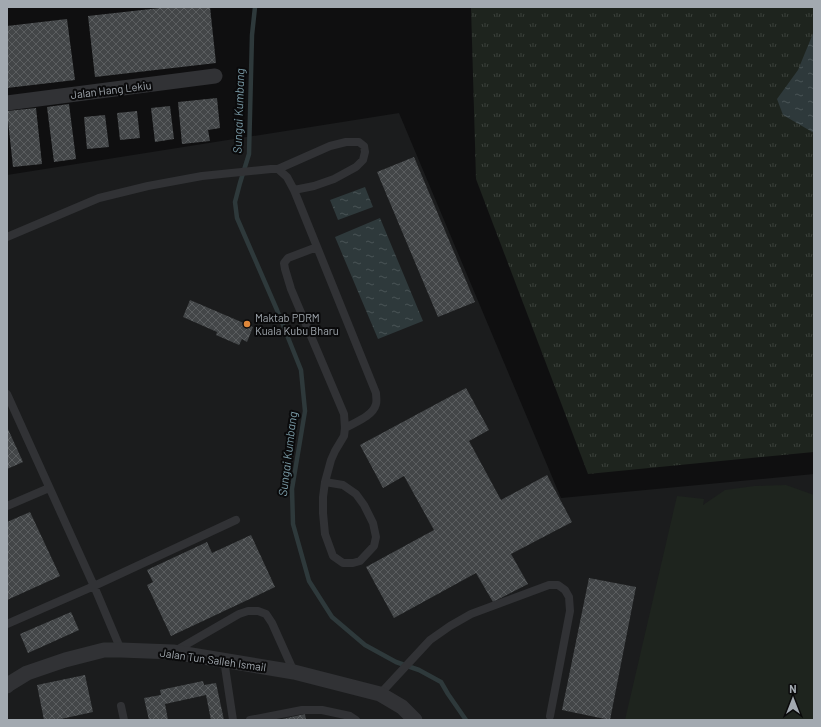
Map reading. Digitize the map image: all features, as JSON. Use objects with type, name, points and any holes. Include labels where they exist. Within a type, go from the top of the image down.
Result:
[{"type":"street","name":"Jalan Hang Lekiu","points":[[7,103],[215,76]]},
{"type":"street","name":"Jalan Tun Salleh Ismail","points":[[7,686],[27,673],[65,660],[104,650],[173,652],[294,672],[383,692],[402,707],[415,720]]},
{"type":"lane","points":[[7,237],[99,198],[148,186],[202,176],[274,169],[330,146],[346,142],[358,142],[364,146],[365,152],[363,160],[356,166],[334,179],[314,186],[294,190]]},
{"type":"lane","points":[[274,169],[287,177],[294,190],[376,394],[376,404],[372,412],[345,428]]},
{"type":"lane","points":[[316,247],[288,258],[284,263],[291,289],[344,414],[344,436],[331,460],[326,482],[323,497],[325,534],[333,556],[343,563],[360,561],[374,546],[376,537],[373,523],[364,505],[356,494],[343,485],[326,482]]},
{"type":"lane","points":[[7,394],[94,586],[121,650]]},
{"type":"lane","points":[[7,506],[49,488]]},
{"type":"lane","points":[[7,624],[94,586],[236,520]]},
{"type":"lane","points":[[383,692],[430,640],[450,626],[471,614],[549,584],[558,584],[565,590],[569,597],[570,611],[550,716]]},
{"type":"lane","points":[[173,652],[239,614],[248,611],[258,611],[266,614],[272,623],[294,672]]},
{"type":"lane","points":[[224,660],[233,720]]},
{"type":"lane","points":[[121,706],[124,720]]},
{"type":"lane","points":[[250,720],[302,710],[322,710],[350,716],[356,720]]},
{"type":"shaded area","name":"Maktab PDRM Kuala Kubu Bharu","points":[[399,113],[561,498],[814,474],[814,720],[7,720],[7,175]]},
{"type":"green space","points":[[471,7],[814,7],[814,452],[588,474],[476,179]]},
{"type":"green space","points":[[786,485],[814,495],[814,720],[625,720],[677,496],[704,499],[703,505],[725,490],[754,486]]},
{"type":"water","points":[[814,31],[814,133],[783,115],[777,99],[798,70]]},
{"type":"water","points":[[365,187],[373,207],[338,220],[330,200]]},
{"type":"water","points":[[380,218],[423,321],[378,339],[335,237]]},
{"type":"building","points":[[169,7],[210,7],[216,63],[95,77],[88,16]]},
{"type":"building","points":[[67,19],[75,80],[7,88],[7,26]]},
{"type":"building","points":[[217,98],[220,128],[208,130],[210,141],[182,144],[178,102]]},
{"type":"building","points":[[69,104],[76,159],[54,162],[47,107]]},
{"type":"building","points":[[170,106],[174,139],[155,142],[151,108]]},
{"type":"building","points":[[36,108],[42,164],[13,167],[7,111]]},
{"type":"building","points":[[137,111],[140,138],[120,140],[117,113]]},
{"type":"building","points":[[105,115],[109,147],[87,149],[84,117]]},
{"type":"building","points":[[414,157],[475,302],[438,317],[377,172]]},
{"type":"building","points":[[190,300],[253,327],[247,342],[242,339],[239,345],[216,335],[217,332],[183,317]]},
{"type":"building","points":[[466,388],[489,430],[469,441],[501,500],[547,475],[572,522],[511,554],[528,584],[493,602],[476,573],[394,618],[366,567],[434,530],[404,476],[383,488],[360,445]]},
{"type":"building","points":[[7,427],[23,462],[7,469]]},
{"type":"building","points":[[30,512],[60,576],[7,600],[7,522]]},
{"type":"building","points":[[251,535],[275,587],[171,636],[147,585],[153,582],[147,570],[207,542],[212,553]]},
{"type":"building","points":[[589,578],[636,587],[610,720],[562,710]]},
{"type":"building","points":[[71,612],[79,630],[28,653],[20,634]]},
{"type":"building","points":[[85,675],[93,712],[56,720],[44,720],[37,685]]},
{"type":"building","points":[[203,681],[204,685],[216,683],[224,720],[211,720],[206,695],[165,704],[168,720],[149,720],[144,698],[161,695],[160,690]]},
{"type":"building","points":[[305,714],[306,720],[282,720],[282,719]]},
{"type":"waterway","name":"Sungai Kumbang","points":[[255,7],[252,35],[249,154],[235,202],[237,218],[301,370],[305,411],[292,489],[293,524],[309,581],[332,617],[365,645],[396,662],[419,670],[441,682],[466,720]]},
{"type":"place","name":"Maktab PDRM Kuala Kubu Bharu","points":[[247,324]]}]
